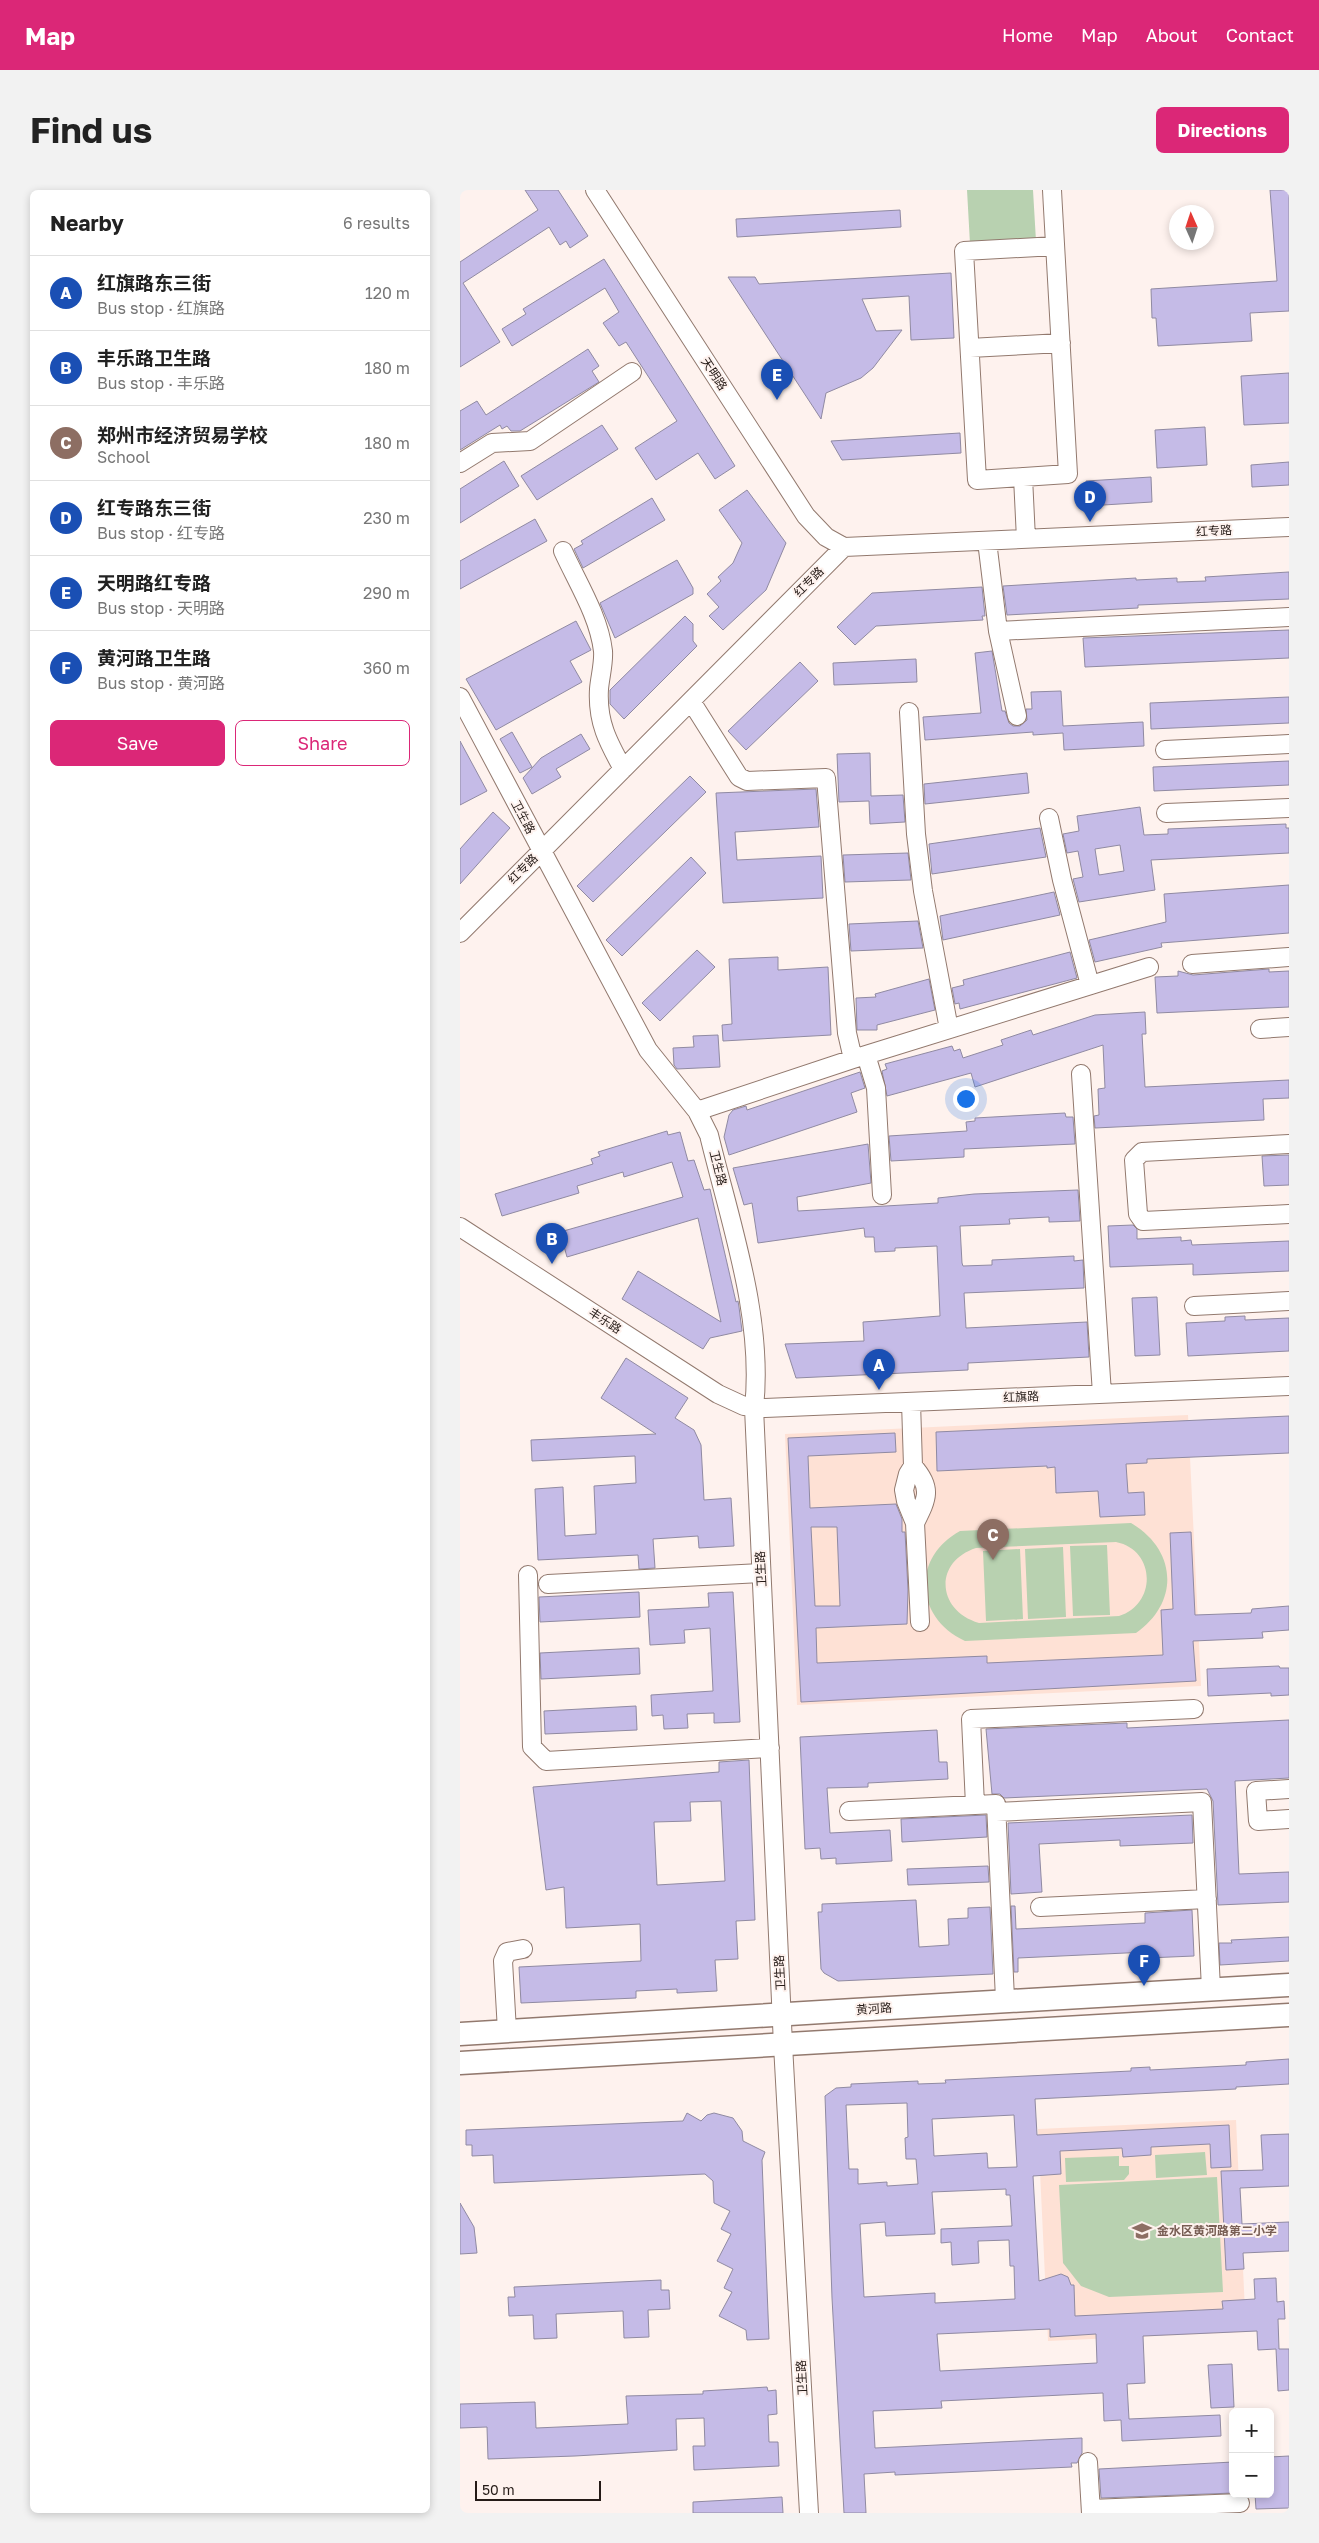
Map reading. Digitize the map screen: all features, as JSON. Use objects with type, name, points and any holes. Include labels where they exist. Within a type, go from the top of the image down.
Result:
[{"type":"main road","name":"黄河路","points":[[460,2034],[782,2016],[1005,2000],[1289,1985]]},
{"type":"main road","points":[[460,2063],[1289,2015]]},
{"type":"street","name":"天明路","points":[[596,190],[806,516],[826,537],[844,547]]},
{"type":"street","points":[[1052,190],[1068,474],[977,480],[964,251],[1055,246]]},
{"type":"street","points":[[970,348],[1061,343]]},
{"type":"street","points":[[460,463],[492,443],[530,441],[632,372]]},
{"type":"street","points":[[1023,477],[1026,539]]},
{"type":"street","name":"红专路","points":[[460,933],[844,547],[1289,527]]},
{"type":"street","points":[[986,541],[998,631],[1017,716]]},
{"type":"street","points":[[563,551],[598,627],[603,652],[599,692],[601,724],[605,736],[623,769]]},
{"type":"street","points":[[998,631],[1289,617]]},
{"type":"street","name":"卫生路","points":[[460,697],[648,1050],[697,1111],[710,1134],[747,1289],[757,1357],[754,1408],[782,2016],[809,2513]]},
{"type":"street","points":[[691,701],[739,777],[747,781],[826,778],[847,1033],[876,1088],[882,1195]]},
{"type":"street","points":[[910,712],[916,834],[923,891],[949,1029]]},
{"type":"street","points":[[1164,750],[1289,744]]},
{"type":"street","points":[[1166,813],[1289,808]]},
{"type":"street","points":[[1049,818],[1062,880],[1090,985]]},
{"type":"street","points":[[1192,964],[1289,957]]},
{"type":"street","points":[[697,1111],[859,1057],[1149,967]]},
{"type":"street","points":[[1260,1028],[1289,1027]]},
{"type":"street","points":[[1081,1074],[1102,1394]]},
{"type":"street","points":[[1289,1144],[1142,1152],[1134,1160],[1138,1214],[1143,1221],[1289,1214]]},
{"type":"street","name":"丰乐路","points":[[460,1227],[718,1394],[744,1406],[754,1408]]},
{"type":"street","points":[[1194,1306],[1289,1300]]},
{"type":"street","name":"红旗路","points":[[754,1408],[1289,1386]]},
{"type":"street","points":[[911,1402],[913,1466],[922,1476],[927,1491],[923,1507],[915,1523],[920,1622]]},
{"type":"street","points":[[548,1584],[762,1573]]},
{"type":"street","points":[[528,1576],[532,1747],[546,1761],[770,1748]]},
{"type":"street","points":[[975,1804],[971,1719],[1194,1709]]},
{"type":"street","points":[[1289,1789],[1256,1791],[1258,1821],[1289,1820]]},
{"type":"street","points":[[996,1812],[1202,1802],[1211,1989]]},
{"type":"street","points":[[849,1810],[996,1804],[1005,2000]]},
{"type":"street","points":[[1040,1907],[1207,1899]]},
{"type":"street","points":[[508,2031],[503,1961],[507,1952],[523,1949]]},
{"type":"street","points":[[1088,2462],[1091,2511],[1240,2503]]},
{"type":"shaded area","points":[[1188,1415],[1201,1686],[797,1705],[785,1434]]},
{"type":"shaded area","name":"金水区黄河路第二小学","points":[[1236,2120],[1246,2332],[1048,2341],[1038,2129]]},
{"type":"green space","points":[[967,190],[1033,190],[1036,241],[970,244]]},
{"type":"green space","points":[[1131,1523],[1146,1534],[1157,1547],[1164,1561],[1167,1576],[1166,1592],[1160,1607],[1136,1633],[965,1641],[948,1631],[936,1618],[925,1588],[927,1572],[933,1556],[944,1543],[960,1531]],"holes":[[[1116,1542],[1129,1547],[1139,1555],[1145,1566],[1147,1578],[1140,1600],[1131,1610],[1119,1616],[979,1623],[965,1617],[948,1598],[947,1575],[952,1564],[962,1555],[976,1548]]]},
{"type":"green space","points":[[1107,1545],[1110,1615],[1073,1616],[1070,1546]]},
{"type":"green space","points":[[1063,1547],[1066,1617],[1028,1619],[1025,1549]]},
{"type":"green space","points":[[1020,1549],[1023,1619],[986,1621],[983,1551]]},
{"type":"green space","points":[[1205,2152],[1207,2175],[1156,2178],[1155,2155]]},
{"type":"green space","points":[[1119,2156],[1119,2166],[1129,2166],[1129,2174],[1124,2180],[1066,2182],[1065,2158]]},
{"type":"green space","points":[[1217,2177],[1223,2292],[1109,2297],[1081,2286],[1063,2263],[1059,2185]]},
{"type":"building","points":[[525,190],[558,190],[588,236],[570,248],[566,241],[560,245],[549,227],[463,283],[500,342],[460,367],[460,262],[538,210]]},
{"type":"building","points":[[1270,190],[1289,190],[1289,311],[1250,313],[1252,341],[1158,346],[1156,318],[1152,318],[1151,289],[1277,281]]},
{"type":"building","points":[[900,210],[901,227],[737,237],[736,219]]},
{"type":"building","points":[[604,259],[735,466],[715,479],[698,453],[656,480],[635,448],[677,421],[626,342],[619,346],[603,323],[619,312],[605,288],[512,346],[502,329],[526,314],[523,309]]},
{"type":"building","points":[[951,273],[954,338],[911,340],[909,296],[862,299],[876,331],[902,330],[873,368],[861,378],[826,393],[821,419],[728,277],[755,277],[759,284]]},
{"type":"building","points":[[588,349],[599,366],[592,371],[599,382],[520,431],[511,431],[507,426],[502,429],[500,425],[460,450],[460,411],[477,401],[486,415]]},
{"type":"building","points":[[1289,373],[1289,423],[1244,425],[1241,376]]},
{"type":"building","points":[[602,425],[618,449],[537,500],[521,476]]},
{"type":"building","points":[[1205,427],[1207,465],[1157,468],[1155,430]]},
{"type":"building","points":[[960,433],[961,453],[842,460],[831,441]]},
{"type":"building","points":[[504,461],[519,486],[460,523],[460,489]]},
{"type":"building","points":[[1289,462],[1289,485],[1252,487],[1251,465]]},
{"type":"building","points":[[1151,477],[1152,502],[1087,506],[1086,481]]},
{"type":"building","points":[[747,490],[786,543],[766,590],[723,630],[709,616],[719,607],[707,594],[721,581],[718,577],[733,563],[742,543],[719,510]]},
{"type":"building","points":[[652,498],[665,520],[583,568],[574,549],[583,544],[581,541]]},
{"type":"building","points":[[535,519],[547,541],[460,589],[460,561]]},
{"type":"building","points":[[677,560],[693,588],[693,594],[615,638],[600,603]]},
{"type":"building","points":[[1289,572],[1289,599],[1138,605],[1138,608],[1007,615],[1003,586],[1136,578],[1136,580],[1177,578],[1177,582],[1206,581],[1205,577]]},
{"type":"building","points":[[982,587],[985,616],[982,616],[983,620],[876,626],[855,645],[837,627],[872,593]]},
{"type":"building","points":[[685,616],[693,624],[693,641],[697,646],[624,719],[610,704],[610,690]]},
{"type":"building","points":[[576,621],[591,650],[570,661],[582,682],[496,730],[466,679]]},
{"type":"building","points":[[1289,630],[1289,658],[1085,667],[1083,638]]},
{"type":"building","points":[[992,651],[1002,711],[1005,711],[1009,723],[1013,726],[1020,726],[1027,720],[1026,709],[1032,709],[1031,692],[1061,691],[1063,726],[1143,722],[1144,746],[1064,750],[1063,733],[1033,735],[1033,732],[925,740],[923,717],[981,713],[975,653]]},
{"type":"building","points":[[916,659],[917,682],[834,685],[833,663]]},
{"type":"building","points":[[800,662],[818,681],[746,750],[728,731]]},
{"type":"building","points":[[1289,697],[1289,723],[1151,729],[1150,703]]},
{"type":"building","points":[[512,732],[532,767],[520,773],[500,739]]},
{"type":"building","points":[[581,734],[590,749],[556,769],[561,777],[532,794],[523,778],[541,758]]},
{"type":"building","points":[[460,741],[487,791],[460,805]]},
{"type":"building","points":[[870,753],[871,796],[903,795],[905,822],[870,824],[869,801],[839,802],[837,754]]},
{"type":"building","points":[[1289,761],[1289,785],[1154,791],[1153,767]]},
{"type":"building","points":[[1027,773],[1029,793],[925,804],[924,784]]},
{"type":"building","points":[[690,776],[706,792],[593,902],[577,886]]},
{"type":"building","points":[[816,789],[819,827],[735,832],[737,860],[821,856],[823,898],[723,903],[716,793]]},
{"type":"building","points":[[1140,807],[1144,835],[1168,834],[1168,829],[1286,824],[1286,828],[1289,828],[1289,853],[1151,860],[1155,890],[1079,902],[1073,879],[1083,877],[1078,851],[1067,853],[1063,834],[1079,831],[1077,816]],"holes":[[[1120,845],[1124,871],[1099,875],[1095,849]]]},
{"type":"building","points":[[493,812],[510,828],[460,884],[460,849]]},
{"type":"building","points":[[1040,828],[1046,857],[932,874],[929,844]]},
{"type":"building","points":[[908,853],[911,880],[845,882],[843,855]]},
{"type":"building","points":[[691,857],[706,873],[622,956],[606,940]]},
{"type":"building","points":[[1289,885],[1289,933],[1161,943],[1162,947],[1095,962],[1089,940],[1166,922],[1164,894]]},
{"type":"building","points":[[1054,892],[1060,915],[943,940],[940,916]]},
{"type":"building","points":[[918,921],[923,948],[851,951],[849,924]]},
{"type":"building","points":[[697,950],[715,967],[660,1021],[642,1003]]},
{"type":"building","points":[[1070,952],[1077,978],[960,1009],[959,1003],[955,1004],[952,988],[964,985],[963,980]]},
{"type":"building","points":[[778,957],[778,970],[828,967],[831,1035],[723,1041],[722,1025],[732,1024],[729,959]]},
{"type":"building","points":[[1269,969],[1269,972],[1289,971],[1289,1007],[1157,1013],[1155,977],[1178,976],[1178,971],[1193,975]]},
{"type":"building","points":[[929,979],[935,1010],[877,1025],[877,1030],[857,1030],[856,998],[876,997],[875,994]]},
{"type":"building","points":[[1145,1012],[1146,1034],[1142,1034],[1145,1087],[1289,1080],[1289,1098],[1263,1099],[1264,1120],[1095,1128],[1094,1116],[1099,1115],[1098,1089],[1105,1088],[1103,1045],[975,1087],[971,1073],[887,1096],[882,1071],[887,1069],[885,1064],[952,1046],[954,1051],[960,1049],[963,1058],[1003,1045],[1001,1040],[1031,1030],[1033,1035],[1095,1015]]},
{"type":"building","points":[[718,1035],[720,1067],[677,1069],[674,1065],[673,1048],[694,1047],[693,1036]]},
{"type":"building","points":[[860,1072],[865,1088],[851,1093],[857,1112],[729,1155],[724,1137],[729,1115],[733,1110],[746,1106],[747,1110]]},
{"type":"building","points":[[1065,1113],[1066,1117],[1073,1117],[1075,1144],[964,1149],[964,1157],[891,1161],[889,1136],[967,1131],[966,1122],[975,1121],[975,1118]]},
{"type":"building","points":[[667,1131],[668,1135],[680,1132],[688,1161],[694,1160],[704,1190],[710,1189],[736,1302],[738,1301],[739,1307],[742,1331],[710,1338],[703,1349],[622,1299],[638,1271],[721,1322],[698,1218],[567,1257],[560,1232],[683,1197],[672,1162],[624,1177],[623,1172],[577,1186],[579,1193],[502,1216],[495,1194],[593,1164],[591,1159],[600,1156],[598,1152]]},
{"type":"building","points":[[868,1144],[871,1183],[797,1197],[798,1211],[938,1203],[938,1198],[974,1194],[1078,1190],[1080,1221],[1049,1222],[1049,1217],[1009,1219],[1010,1224],[960,1226],[963,1266],[992,1265],[992,1260],[1074,1256],[1074,1261],[1083,1260],[1084,1288],[964,1293],[966,1328],[1087,1322],[1089,1357],[968,1363],[968,1370],[796,1378],[785,1344],[864,1341],[863,1322],[940,1316],[937,1246],[895,1248],[895,1251],[875,1252],[874,1237],[865,1237],[864,1228],[758,1243],[752,1203],[744,1205],[733,1168]]},
{"type":"building","points":[[1289,1155],[1289,1185],[1264,1186],[1262,1156]]},
{"type":"building","points":[[1133,1225],[1137,1229],[1137,1239],[1181,1237],[1181,1241],[1191,1240],[1192,1245],[1289,1241],[1289,1271],[1193,1275],[1193,1264],[1110,1267],[1108,1226]]},
{"type":"building","points":[[1157,1297],[1160,1355],[1135,1356],[1132,1298]]},
{"type":"building","points":[[1245,1316],[1245,1320],[1289,1318],[1289,1351],[1188,1356],[1186,1323],[1225,1321],[1225,1317]]},
{"type":"building","points":[[626,1358],[688,1398],[675,1418],[694,1430],[701,1445],[704,1500],[731,1498],[734,1546],[699,1548],[698,1536],[653,1539],[655,1568],[639,1569],[638,1555],[538,1560],[535,1489],[563,1487],[565,1536],[596,1534],[594,1486],[636,1483],[635,1456],[532,1461],[531,1440],[656,1434],[601,1398]]},
{"type":"building","points":[[1289,1416],[1289,1453],[1147,1459],[1147,1463],[1126,1464],[1128,1493],[1144,1492],[1145,1515],[1100,1517],[1098,1491],[1056,1493],[1055,1467],[937,1471],[936,1432]]},
{"type":"building","points":[[895,1433],[896,1452],[808,1456],[810,1508],[896,1504],[902,1519],[902,1532],[905,1532],[908,1590],[907,1624],[816,1628],[817,1663],[987,1656],[987,1663],[1163,1655],[1161,1610],[1173,1609],[1170,1533],[1191,1532],[1195,1615],[1251,1613],[1252,1609],[1289,1606],[1289,1630],[1262,1632],[1263,1638],[1193,1641],[1196,1681],[801,1702],[788,1438]],"holes":[[[811,1527],[837,1527],[840,1606],[815,1606]]]},
{"type":"building","points":[[639,1592],[640,1617],[540,1622],[539,1597]]},
{"type":"building","points":[[733,1592],[740,1722],[714,1723],[714,1713],[687,1714],[688,1728],[664,1729],[663,1715],[652,1716],[651,1695],[713,1691],[710,1628],[684,1630],[685,1643],[650,1645],[648,1610],[709,1607],[708,1593]]},
{"type":"building","points":[[639,1648],[640,1674],[541,1679],[540,1653]]},
{"type":"building","points":[[1279,1666],[1280,1668],[1289,1668],[1289,1695],[1271,1696],[1271,1693],[1208,1696],[1207,1669]]},
{"type":"building","points":[[636,1706],[637,1730],[545,1734],[544,1711]]},
{"type":"building","points":[[1289,1720],[1289,1778],[1235,1781],[1239,1874],[1289,1872],[1289,1902],[1218,1905],[1213,1801],[1207,1789],[1004,1798],[1000,1794],[992,1794],[986,1729],[1127,1723],[1127,1728]]},
{"type":"building","points":[[937,1730],[939,1762],[947,1762],[948,1779],[868,1783],[868,1787],[827,1788],[830,1833],[890,1830],[892,1861],[836,1864],[836,1858],[821,1859],[820,1848],[805,1849],[800,1737]]},
{"type":"building","points":[[749,1760],[755,1920],[736,1921],[738,1959],[715,1960],[717,1991],[677,1993],[677,1989],[636,1991],[636,1998],[521,2003],[519,1967],[641,1961],[640,1924],[566,1928],[564,1887],[546,1890],[533,1787],[719,1772],[719,1762]],"holes":[[[721,1801],[725,1881],[657,1885],[654,1822],[691,1821],[690,1802]]]},
{"type":"building","points":[[986,1815],[987,1837],[902,1842],[901,1819]]},
{"type":"building","points":[[1192,1815],[1193,1843],[1120,1846],[1120,1840],[1039,1844],[1042,1892],[1011,1894],[1008,1823]]},
{"type":"building","points":[[988,1866],[989,1882],[908,1885],[907,1869]]},
{"type":"building","points":[[916,1900],[919,1947],[949,1945],[948,1919],[968,1918],[968,1908],[990,1907],[993,1974],[838,1981],[824,1973],[821,1969],[818,1912],[822,1912],[822,1904]]},
{"type":"building","points":[[1011,1906],[1015,1906],[1016,1929],[1145,1923],[1145,1913],[1192,1910],[1194,1956],[1147,1958],[1147,1952],[1018,1958],[1018,1972],[1014,1972]]},
{"type":"building","points":[[1289,1937],[1289,1961],[1220,1965],[1219,1943],[1232,1943],[1231,1940]]},
{"type":"building","points":[[1289,2059],[1289,2084],[1236,2087],[1236,2089],[1035,2099],[1037,2135],[1229,2125],[1231,2167],[1211,2168],[1210,2144],[1151,2147],[1151,2155],[1123,2157],[1122,2148],[1060,2151],[1061,2174],[1033,2176],[1039,2281],[1061,2274],[1068,2277],[1071,2285],[1074,2285],[1075,2316],[1223,2309],[1222,2301],[1255,2299],[1254,2279],[1276,2278],[1277,2302],[1284,2301],[1285,2319],[1278,2319],[1279,2349],[1289,2349],[1289,2390],[1278,2391],[1276,2349],[1258,2350],[1257,2331],[1143,2336],[1145,2383],[1127,2384],[1129,2419],[1220,2415],[1221,2436],[1122,2441],[1121,2420],[1104,2421],[1103,2393],[941,2401],[942,2408],[873,2411],[875,2448],[1082,2438],[1082,2453],[1077,2463],[1071,2463],[1072,2467],[895,2475],[895,2472],[864,2474],[866,2513],[844,2513],[832,2298],[825,2096],[836,2088],[851,2087],[851,2084],[918,2081],[918,2084],[946,2083],[945,2080],[1131,2071],[1131,2068],[1150,2067],[1150,2070],[1246,2065],[1246,2062]],"holes":[[[907,2103],[908,2137],[905,2138],[906,2159],[916,2159],[918,2184],[887,2186],[887,2182],[858,2184],[858,2169],[849,2169],[846,2105]],[[1014,2115],[1017,2167],[988,2168],[987,2153],[934,2156],[932,2119]],[[1006,2189],[1006,2195],[1010,2195],[1012,2226],[941,2229],[941,2243],[951,2242],[952,2265],[979,2263],[978,2241],[1009,2240],[1010,2266],[1014,2266],[1015,2299],[935,2303],[935,2293],[864,2297],[860,2224],[885,2222],[886,2236],[935,2234],[932,2192]],[[1050,2329],[1050,2337],[1096,2334],[1097,2363],[940,2371],[937,2334]]]},
{"type":"building","points":[[687,2113],[701,2121],[707,2115],[714,2113],[733,2118],[742,2131],[743,2141],[765,2152],[762,2160],[769,2339],[747,2340],[746,2330],[719,2316],[732,2292],[724,2288],[733,2269],[717,2261],[731,2234],[721,2229],[730,2211],[714,2203],[713,2181],[705,2174],[494,2183],[493,2155],[472,2156],[472,2145],[466,2145],[466,2130],[683,2121]]},
{"type":"building","points":[[1289,2134],[1289,2186],[1240,2188],[1242,2224],[1289,2222],[1289,2251],[1243,2253],[1244,2269],[1226,2270],[1221,2171],[1263,2170],[1261,2135]]},
{"type":"building","points":[[460,2203],[474,2227],[477,2253],[460,2254]]},
{"type":"building","points":[[661,2280],[661,2290],[669,2290],[670,2309],[648,2310],[649,2337],[624,2338],[623,2311],[556,2314],[557,2338],[534,2339],[533,2315],[509,2316],[508,2297],[515,2297],[514,2287]]},
{"type":"building","points":[[1232,2364],[1234,2407],[1211,2408],[1208,2365]]},
{"type":"building","points":[[767,2387],[768,2391],[776,2390],[777,2414],[768,2415],[769,2442],[778,2442],[779,2466],[694,2470],[693,2446],[705,2446],[704,2418],[676,2419],[677,2450],[575,2456],[488,2459],[487,2427],[460,2428],[460,2404],[535,2402],[536,2428],[628,2424],[626,2396],[703,2394],[703,2391]]},
{"type":"building","points":[[1289,2456],[1289,2508],[1256,2509],[1255,2498],[1274,2498],[1274,2457]]},
{"type":"building","points":[[1229,2462],[1229,2493],[1101,2498],[1099,2469]]},
{"type":"building","points":[[782,2497],[783,2513],[693,2513],[693,2502]]},
{"type":"place","name":"天明路红专路","points":[[777,400]]},
{"type":"place","name":"红专路东三街","points":[[1090,522]]},
{"type":"place","name":"丰乐路卫生路","points":[[552,1264]]},
{"type":"place","name":"红旗路东三街","points":[[879,1390]]},
{"type":"place","name":"郑州市经济贸易学校","points":[[993,1560]]},
{"type":"place","name":"黄河路卫生路","points":[[1144,1986]]},
{"type":"place","name":"金水区黄河路第二小学","points":[[1142,2231]]}]
